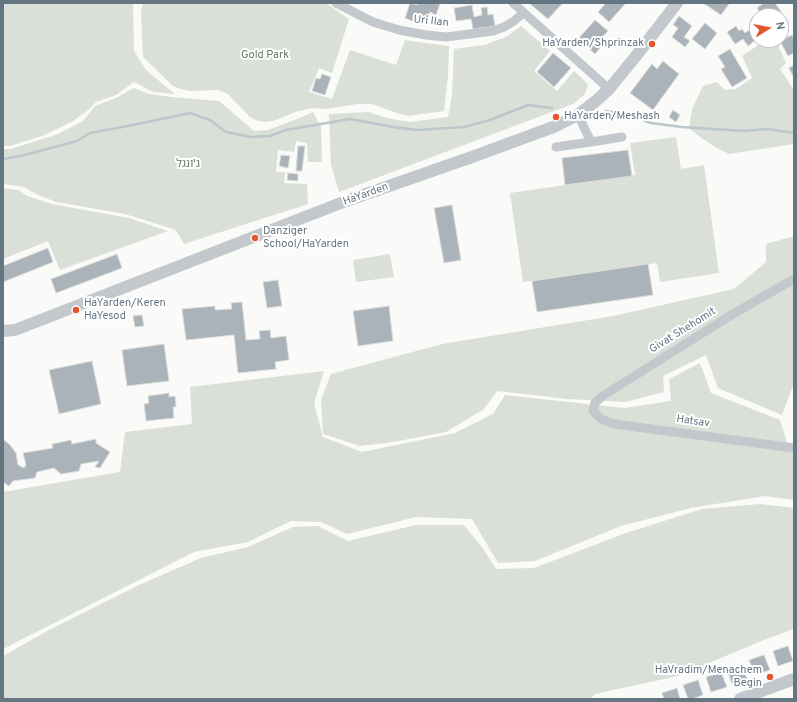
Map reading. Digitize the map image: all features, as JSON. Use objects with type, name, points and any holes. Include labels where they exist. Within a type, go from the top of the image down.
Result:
[{"type":"street","name":"Uri Ilan","points":[[336,3],[373,22],[399,30],[446,37],[493,31],[510,24],[523,12]]},
{"type":"street","points":[[512,3],[609,89]]},
{"type":"street","name":"HaYarden","points":[[3,332],[15,330],[339,204],[540,132],[578,115],[609,89],[677,3]]},
{"type":"street","points":[[578,115],[591,142]]},
{"type":"street","points":[[556,147],[622,137]]},
{"type":"street","name":"Givat Shehomit","points":[[593,411],[595,403],[601,397],[728,317],[794,279]]},
{"type":"street","name":"HaYarden","points":[[3,338],[15,330]]},
{"type":"street","name":"Hatsav","points":[[593,411],[601,419],[614,424],[794,448]]},
{"type":"street","points":[[740,699],[794,679]]},
{"type":"green space","points":[[3,3],[133,3],[134,51],[146,70],[175,94],[153,92],[134,82],[116,95],[96,102],[87,111],[73,121],[45,135],[10,146],[3,146]]},
{"type":"green space","name":"Gold Park","points":[[143,3],[326,3],[349,19],[332,73],[319,68],[309,92],[332,99],[350,50],[396,65],[405,40],[449,46],[448,76],[444,111],[408,116],[372,104],[357,104],[325,109],[312,108],[298,111],[273,121],[258,121],[250,117],[228,94],[218,90],[190,91],[173,86],[143,57],[141,12]]},
{"type":"green space","points":[[521,26],[550,51],[534,71],[557,91],[574,71],[588,84],[585,94],[573,104],[339,192],[331,165],[329,114],[369,112],[387,118],[410,122],[448,117],[452,95],[454,49],[484,45],[506,37]]},
{"type":"green space","points":[[754,48],[779,48],[786,63],[780,69],[794,90],[794,144],[729,154],[700,137],[689,128],[692,109],[703,86],[717,82],[725,90],[736,89],[752,78],[742,56]]},
{"type":"green space","name":"ג'ונגל","points":[[134,88],[149,94],[219,101],[254,131],[268,130],[313,112],[321,127],[322,162],[308,162],[307,143],[296,141],[294,152],[278,150],[276,172],[285,172],[284,183],[307,184],[308,204],[184,244],[176,230],[125,214],[56,202],[38,195],[24,187],[3,184],[3,149],[11,149],[58,134],[83,121],[95,106],[116,98]]},
{"type":"green space","points":[[676,137],[681,169],[704,165],[719,273],[660,282],[657,263],[523,282],[510,193],[635,175],[630,143]]},
{"type":"green space","points":[[3,188],[19,190],[27,196],[52,204],[129,218],[168,231],[60,270],[48,241],[3,259]]},
{"type":"green space","points":[[794,236],[794,383],[782,415],[718,388],[706,355],[663,376],[664,392],[625,402],[567,399],[497,391],[484,409],[446,432],[393,442],[360,446],[323,434],[321,400],[331,374],[442,344],[613,316],[734,289],[766,262],[766,244]]},
{"type":"green space","points":[[390,254],[394,277],[356,282],[353,260]]},
{"type":"green space","points":[[700,363],[711,393],[780,420],[790,452],[794,453],[794,500],[765,496],[691,508],[621,526],[535,561],[498,563],[472,519],[416,517],[347,534],[321,522],[291,521],[248,542],[194,552],[3,649],[3,492],[120,472],[125,432],[192,424],[190,387],[324,371],[314,403],[323,437],[362,452],[455,433],[493,414],[505,395],[624,408],[671,401],[669,379]]},
{"type":"green space","points":[[760,504],[794,508],[794,629],[766,639],[678,676],[595,694],[590,699],[3,699],[3,656],[49,630],[139,585],[201,558],[248,547],[293,527],[318,526],[348,541],[416,525],[464,525],[482,547],[496,569],[534,568],[626,533],[702,509]]},
{"type":"building","points":[[410,3],[418,5],[419,3],[440,4],[436,15],[430,12],[427,20],[417,17],[415,22],[405,18]]},
{"type":"building","points":[[529,3],[562,3],[562,4],[548,19]]},
{"type":"building","points":[[606,3],[626,3],[609,22],[598,12]]},
{"type":"building","points":[[703,3],[728,3],[729,4],[721,15]]},
{"type":"building","points":[[764,3],[775,3],[778,8],[757,8]]},
{"type":"building","points":[[472,5],[474,17],[482,15],[481,8],[487,7],[488,15],[493,14],[495,26],[473,29],[471,19],[456,21],[454,8]]},
{"type":"building","points":[[679,16],[692,26],[684,37],[690,41],[685,47],[672,37],[678,28],[673,25]]},
{"type":"building","points":[[595,20],[608,31],[597,43],[601,47],[595,54],[578,39]]},
{"type":"building","points":[[705,23],[717,33],[705,49],[692,39]]},
{"type":"building","points":[[736,26],[739,31],[742,29],[745,33],[749,30],[748,46],[743,39],[735,44],[727,32]]},
{"type":"building","points":[[792,35],[794,39],[794,53],[788,56],[784,48],[789,48],[789,36]]},
{"type":"building","points":[[730,49],[747,78],[732,87],[721,69],[725,67],[718,56]]},
{"type":"building","points":[[553,53],[571,68],[554,87],[537,72]]},
{"type":"building","points":[[663,61],[679,74],[653,110],[630,93],[652,64],[657,69]]},
{"type":"building","points":[[794,65],[794,78],[789,68]]},
{"type":"building","points":[[322,74],[331,77],[325,95],[312,91],[316,78],[320,79]]},
{"type":"building","points":[[673,110],[680,115],[676,122],[669,117]]},
{"type":"building","points":[[298,146],[305,146],[302,171],[296,171]]},
{"type":"building","points":[[628,150],[632,176],[565,185],[562,158]]},
{"type":"building","points":[[281,155],[290,156],[288,168],[279,166]]},
{"type":"building","points":[[288,173],[298,174],[298,181],[287,180]]},
{"type":"building","points":[[452,205],[461,260],[444,263],[434,208]]},
{"type":"building","points":[[48,248],[53,262],[3,282],[3,266]]},
{"type":"building","points":[[117,254],[122,268],[56,293],[51,279]]},
{"type":"building","points":[[648,264],[653,295],[537,312],[532,281]]},
{"type":"building","points":[[278,280],[282,306],[267,308],[263,282]]},
{"type":"building","points":[[242,302],[246,340],[260,339],[259,331],[270,330],[271,338],[286,336],[289,360],[275,362],[276,369],[238,373],[234,335],[186,340],[182,309],[215,306],[215,310],[232,309],[231,303]]},
{"type":"building","points":[[389,306],[393,341],[358,346],[353,311]]},
{"type":"building","points":[[142,315],[144,326],[135,327],[133,316]]},
{"type":"building","points":[[164,344],[169,381],[127,386],[122,350]]},
{"type":"building","points":[[92,361],[101,404],[59,414],[49,370]]},
{"type":"building","points":[[169,393],[169,397],[175,396],[176,407],[173,407],[174,418],[146,421],[144,404],[149,403],[148,396]]},
{"type":"building","points":[[3,439],[16,453],[18,465],[24,468],[26,465],[23,453],[53,448],[52,444],[71,440],[72,444],[96,439],[96,443],[110,452],[100,468],[95,467],[99,461],[81,464],[79,471],[61,474],[54,468],[37,472],[35,478],[13,481],[9,486],[3,482]]},
{"type":"building","points":[[788,646],[793,661],[778,666],[773,651]]},
{"type":"building","points":[[764,655],[770,670],[755,675],[749,660]]},
{"type":"building","points":[[742,664],[747,679],[732,684],[727,669]]},
{"type":"building","points":[[721,672],[727,687],[711,692],[706,677]]},
{"type":"building","points":[[698,680],[703,695],[688,699],[683,685]]},
{"type":"building","points":[[677,688],[680,699],[664,699],[662,693]]},
{"type":"waterway","points":[[3,159],[21,156],[77,141],[90,133],[190,113],[210,120],[226,132],[251,137],[270,136],[286,130],[350,119],[417,130],[464,127],[490,120],[528,105],[552,108]]},
{"type":"waterway","points":[[606,111],[629,115],[651,123],[682,127],[745,131],[767,129],[794,133]]},
{"type":"place","name":"HaYarden/Shprinzak","points":[[652,44]]},
{"type":"place","name":"HaYarden/Meshash","points":[[556,117]]},
{"type":"place","name":"Danziger School/HaYarden","points":[[255,238]]},
{"type":"place","name":"HaYarden/Keren HaYesod","points":[[76,310]]},
{"type":"place","name":"HaVradim/Menachem Begin","points":[[770,677]]}]
